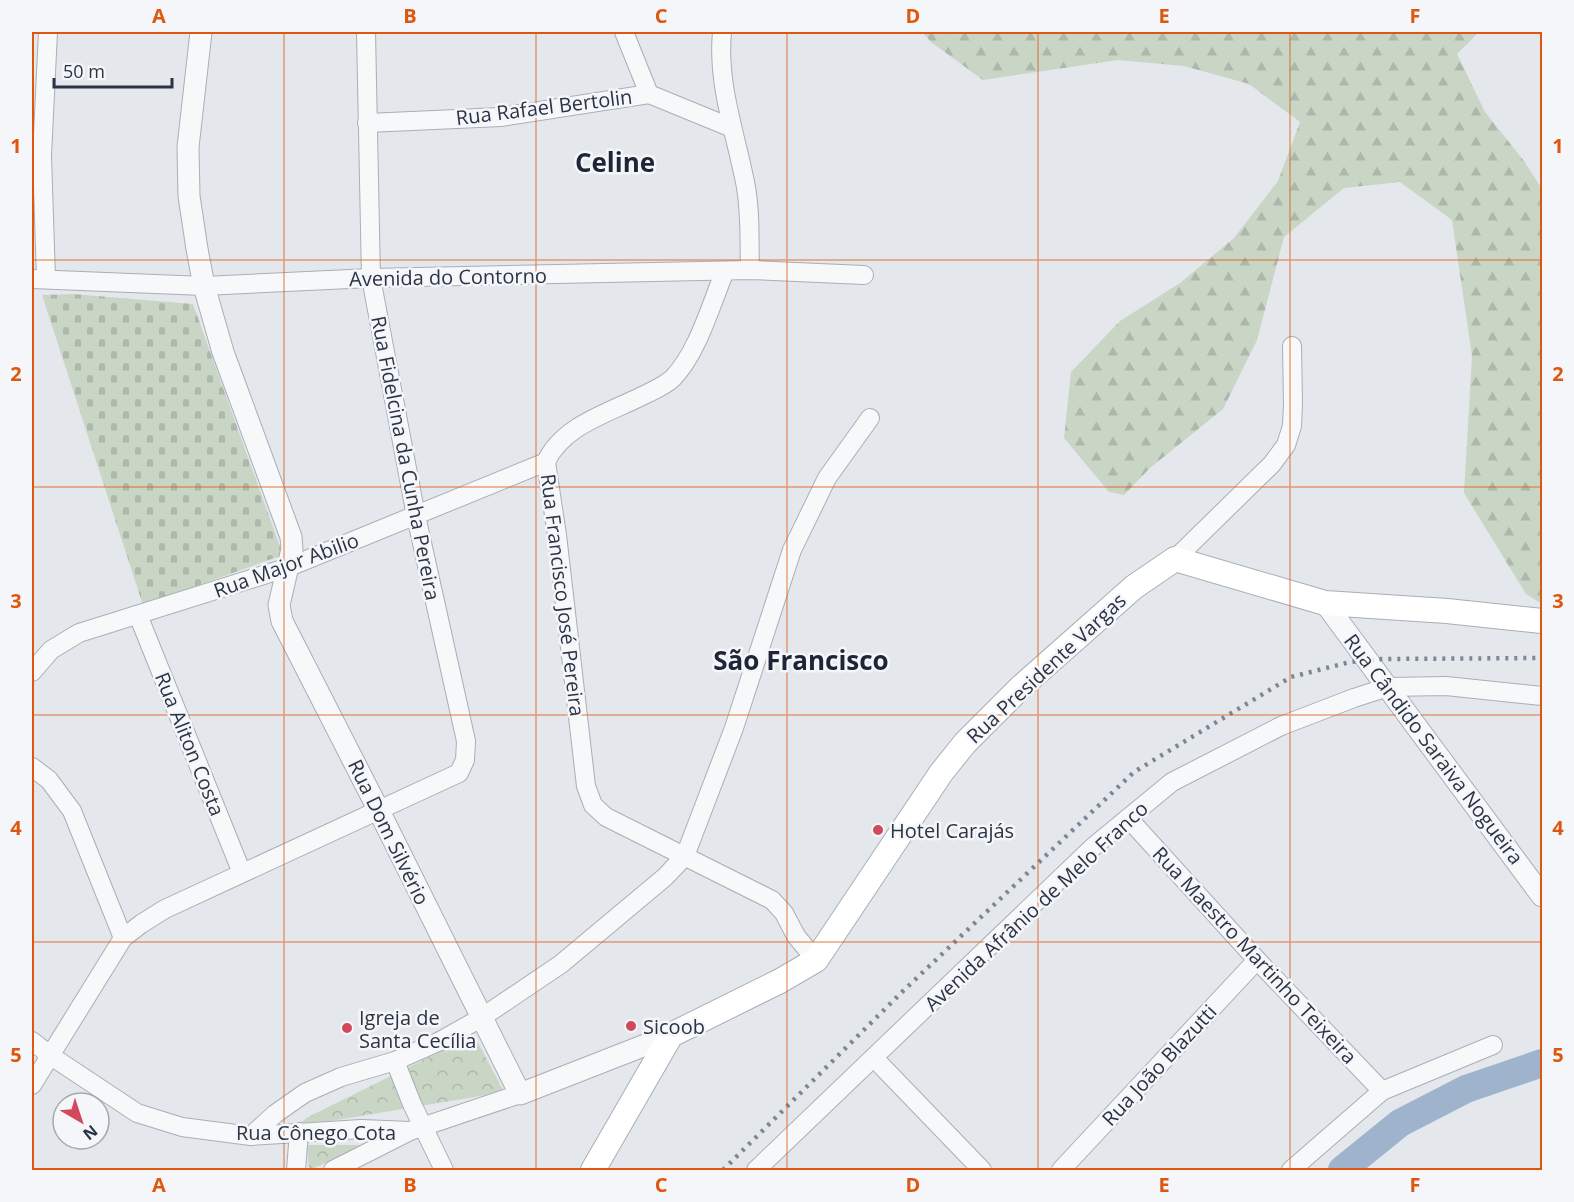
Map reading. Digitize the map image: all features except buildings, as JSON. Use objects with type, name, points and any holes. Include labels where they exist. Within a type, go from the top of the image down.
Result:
[{"type":"main road","points":[[1175,559],[1325,603],[1447,611],[1542,621]]},
{"type":"main road","name":"Rua Presidente Vargas","points":[[671,1035],[780,981],[816,960],[941,773],[965,743],[1021,687],[1134,587],[1175,559]]},
{"type":"main road","points":[[593,1170],[671,1035]]},
{"type":"street","points":[[39,279],[48,32]]},
{"type":"street","name":"Rua Dom Silvério","points":[[201,32],[188,147],[189,186],[204,286],[223,352],[291,537],[289,567],[279,605],[282,621],[520,1094]]},
{"type":"street","name":"Rua Fidelcina da Cunha Pereira","points":[[366,32],[370,278],[416,516],[465,741],[465,760],[459,772],[378,809]]},
{"type":"street","points":[[624,32],[649,94],[732,128]]},
{"type":"street","points":[[722,32],[720,54],[723,86],[749,208],[750,270]]},
{"type":"street","name":"Rua Rafael Bertolin","points":[[367,123],[501,117],[649,94]]},
{"type":"street","name":"Avenida do Contorno","points":[[39,279],[204,286],[370,278],[750,270],[864,275]]},
{"type":"street","name":"Rua Francisco José Pereira","points":[[685,856],[606,818],[593,805],[586,786],[546,462],[551,450],[562,437],[672,379],[683,366],[697,339],[725,271]]},
{"type":"street","name":"Rua Presidente Vargas","points":[[1175,559],[1259,478],[1286,445],[1293,415],[1292,346]]},
{"type":"street","points":[[251,1136],[275,1114],[305,1093],[341,1077],[395,1060],[440,1041],[480,1018],[561,964],[665,877],[685,856],[734,728],[792,550],[827,478],[870,418]]},
{"type":"street","name":"Rua Major Abilio","points":[[32,672],[51,650],[79,633],[289,567],[546,462]]},
{"type":"street","name":"Rua Cândido Saraiva Nogueira","points":[[1325,603],[1542,896]]},
{"type":"street","name":"Rua Aliton Costa","points":[[138,615],[242,873]]},
{"type":"street","name":"Avenida Afrânio de Melo Franco","points":[[756,1170],[1093,847],[1172,783],[1281,726],[1389,687],[1446,686],[1542,696]]},
{"type":"street","points":[[32,767],[49,780],[72,811],[123,938]]},
{"type":"street","points":[[32,1085],[123,938],[165,909],[378,809]]},
{"type":"street","name":"Rua Maestro Martinho Teixeira","points":[[1128,818],[1257,960],[1382,1091]]},
{"type":"street","points":[[685,856],[772,900],[784,913],[796,936],[816,960]]},
{"type":"street","name":"Rua João Blazutti","points":[[1061,1170],[1257,960]]},
{"type":"street","points":[[333,1170],[417,1129],[520,1094],[671,1035]]},
{"type":"street","name":"Rua Cônego Cota","points":[[32,1041],[137,1113],[182,1127],[251,1136],[299,1132],[417,1129]]},
{"type":"street","points":[[1291,1170],[1382,1091],[1493,1045]]},
{"type":"street","points":[[874,1058],[982,1170]]},
{"type":"street","points":[[395,1060],[417,1129],[444,1170]]},
{"type":"street","points":[[296,1170],[299,1132]]},
{"type":"green space","points":[[922,32],[1479,32],[1457,54],[1485,112],[1524,161],[1542,189],[1542,604],[1526,594],[1464,493],[1472,356],[1452,220],[1400,182],[1344,188],[1284,237],[1257,340],[1223,409],[1150,468],[1124,495],[1109,492],[1064,438],[1071,372],[1120,321],[1180,283],[1234,238],[1278,181],[1300,122],[1249,84],[1184,66],[1118,60],[983,80],[931,42]]},
{"type":"green space","points":[[72,294],[193,304],[283,555],[143,605],[42,295]]},
{"type":"green space","points":[[474,1035],[504,1092],[295,1127],[308,1117]]},
{"type":"green space","points":[[307,1145],[369,1145],[309,1170]]},
{"type":"waterway","points":[[1342,1170],[1400,1123],[1466,1089],[1542,1063]]},
{"type":"railway","points":[[723,1170],[902,992],[1134,772],[1291,677],[1350,662],[1383,659],[1542,658]]},
{"type":"place","name":"Hotel Carajás","points":[[878,830]]},
{"type":"place","name":"Sicoob","points":[[631,1026]]},
{"type":"place","name":"Igreja de Santa Cecília","points":[[347,1028]]},
{"type":"district","name":"Celine","points":[[615,162]]},
{"type":"district","name":"São Francisco","points":[[801,660]]}]
